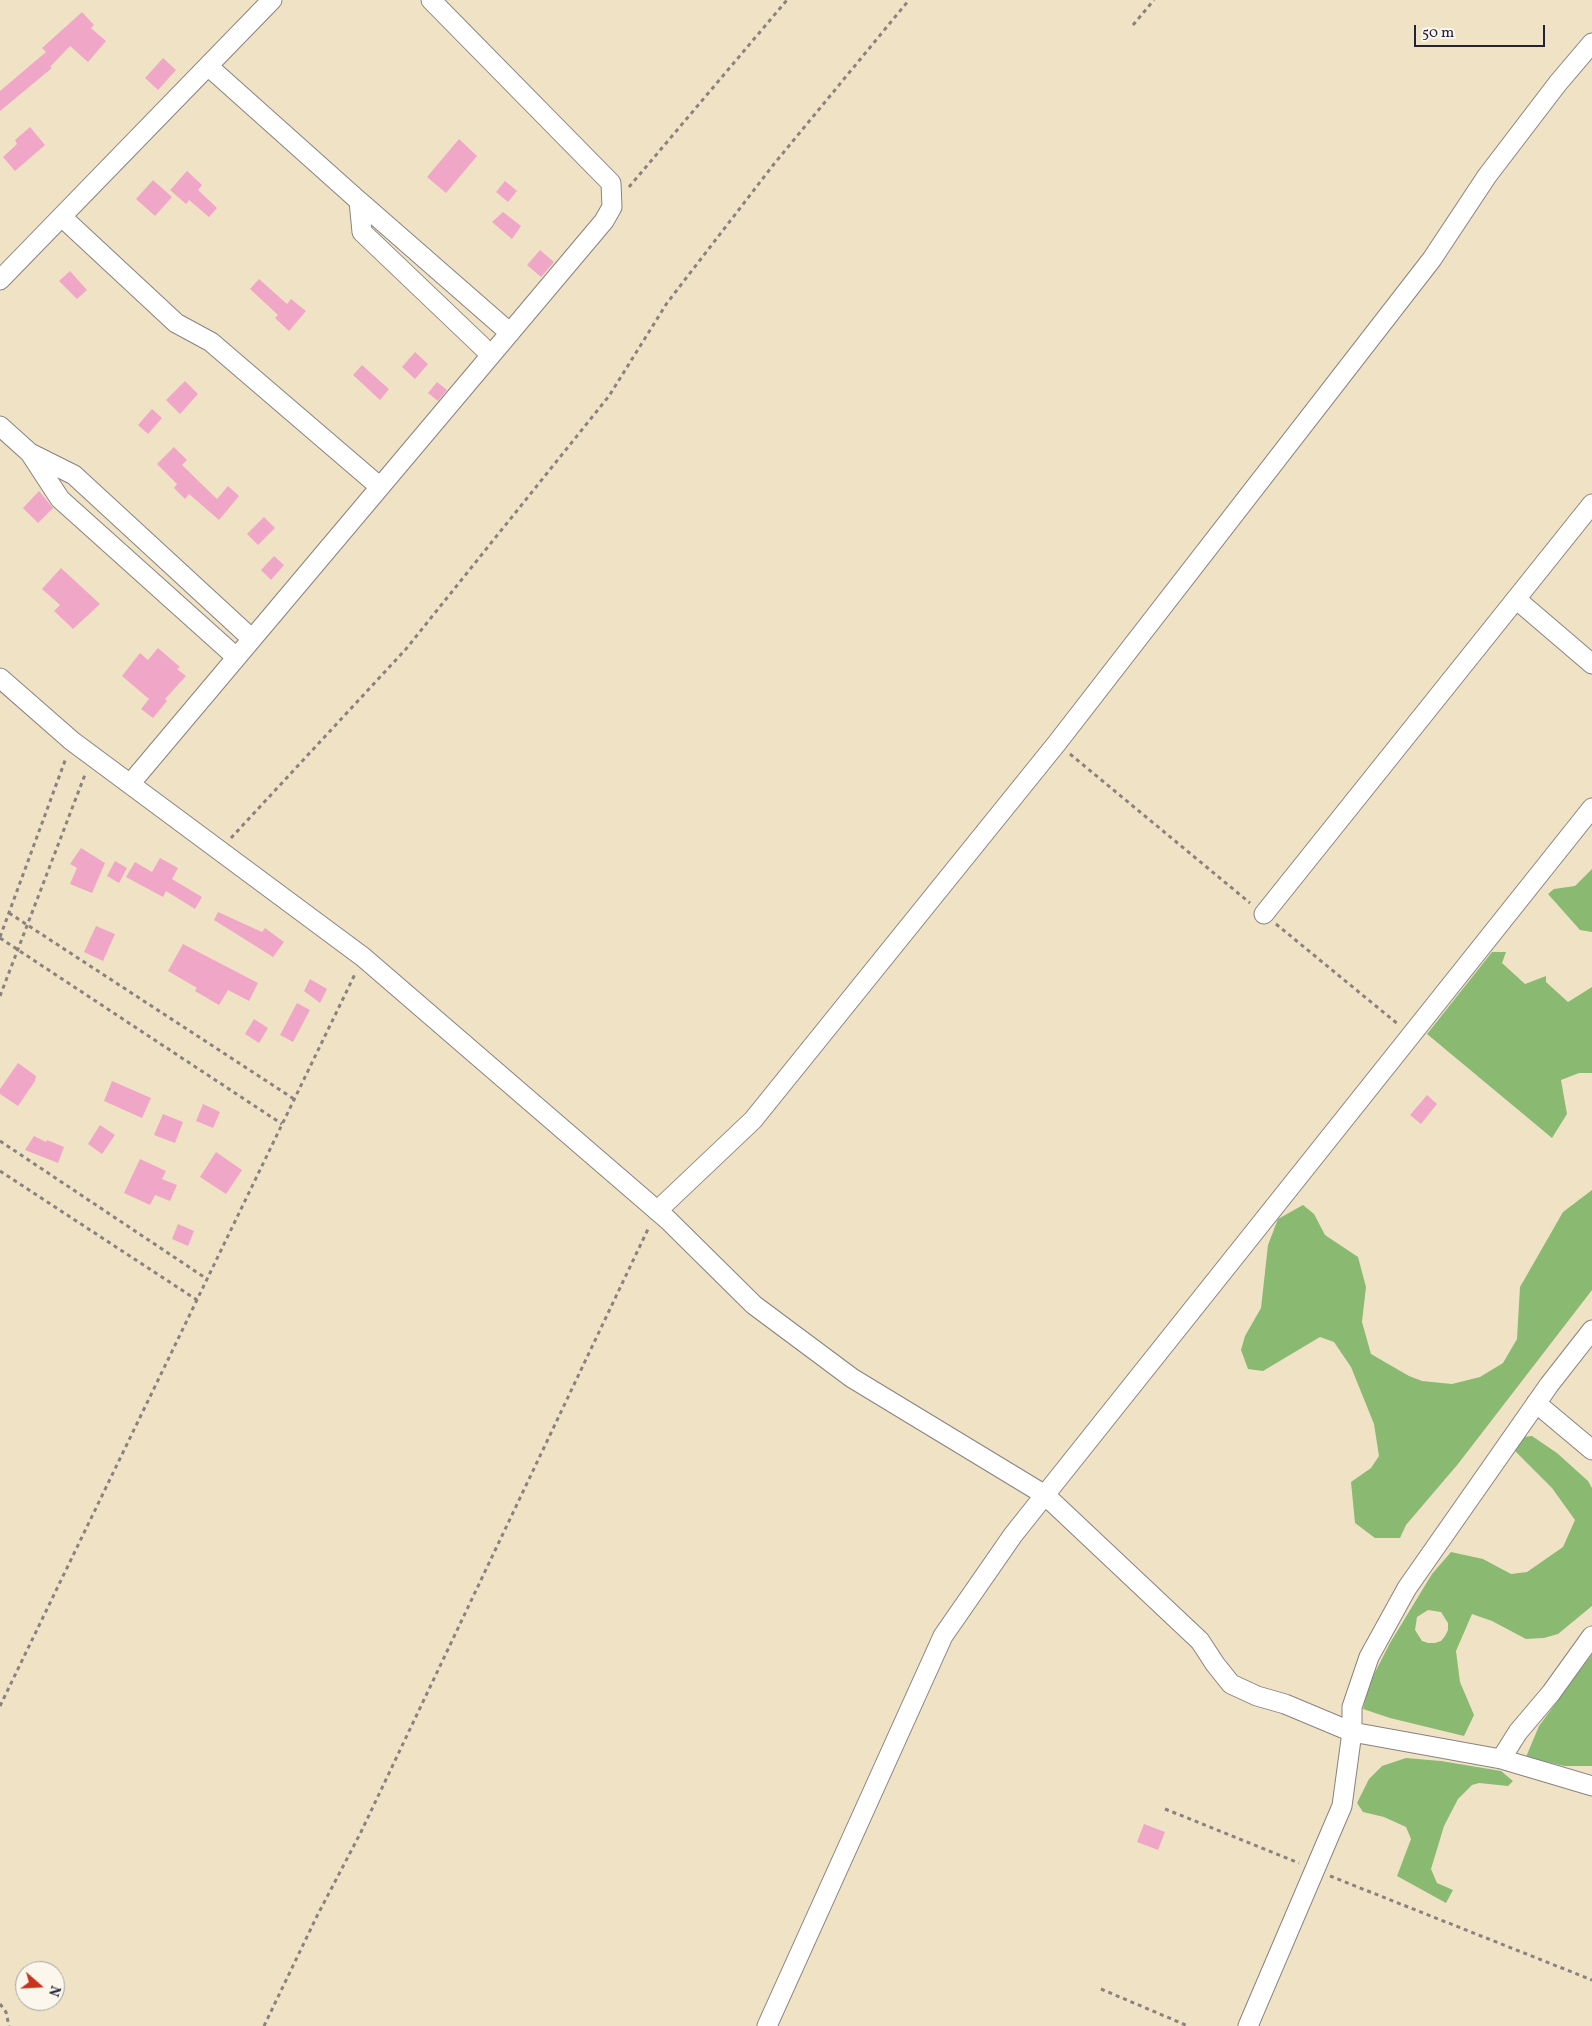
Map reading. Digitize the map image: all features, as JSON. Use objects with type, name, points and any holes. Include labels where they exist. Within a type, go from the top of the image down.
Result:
[{"type":"street","points":[[0,280],[272,0]]},
{"type":"street","points":[[130,784],[510,334],[604,221],[612,207],[611,183],[431,0]]},
{"type":"street","points":[[657,1211],[753,1120],[1057,743],[1432,259],[1487,176],[1558,83],[1592,43]]},
{"type":"street","points":[[208,66],[510,334]]},
{"type":"street","points":[[359,201],[362,232],[491,355]]},
{"type":"street","points":[[62,217],[176,323],[211,342],[380,487]]},
{"type":"street","points":[[0,426],[30,453],[60,499],[236,657]]},
{"type":"street","points":[[30,453],[74,475],[252,638]]},
{"type":"street","points":[[1264,914],[1592,504]]},
{"type":"street","points":[[1516,599],[1592,664]]},
{"type":"street","points":[[0,678],[72,741],[363,957],[657,1211],[754,1305],[852,1378],[1046,1495],[1200,1641],[1231,1684],[1257,1696],[1285,1704],[1352,1732],[1501,1759],[1592,1786]]},
{"type":"street","points":[[767,2026],[943,1636],[1013,1535],[1592,808]]},
{"type":"street","points":[[1248,2026],[1342,1806],[1352,1732],[1352,1707],[1369,1657],[1407,1588],[1536,1403],[1592,1330]]},
{"type":"street","points":[[1536,1403],[1592,1450]]},
{"type":"street","points":[[1501,1759],[1518,1732],[1551,1693],[1592,1636]]},
{"type":"path","points":[[612,207],[787,0]]},
{"type":"path","points":[[220,851],[418,633],[609,396],[667,303],[774,164],[909,0]]},
{"type":"path","points":[[1133,26],[1154,0]]},
{"type":"path","points":[[72,741],[0,937],[282,1124]]},
{"type":"path","points":[[1057,743],[1411,1035]]},
{"type":"path","points":[[0,996],[92,756]]},
{"type":"path","points":[[9,913],[294,1099]]},
{"type":"path","points":[[0,1706],[363,957]]},
{"type":"path","points":[[0,1141],[207,1279]]},
{"type":"path","points":[[0,1171],[197,1300]]},
{"type":"path","points":[[264,2026],[317,1916],[366,1823],[657,1211]]},
{"type":"path","points":[[1165,1810],[1592,1980]]},
{"type":"path","points":[[1101,1989],[1188,2026]]},
{"type":"path","points":[[0,2004],[6,2012],[9,2026]]},
{"type":"green space","points":[[1592,869],[1592,932],[1580,930],[1548,894],[1554,889],[1575,886]]},
{"type":"green space","points":[[1492,952],[1506,952],[1502,963],[1525,984],[1546,976],[1546,982],[1568,1002],[1592,987],[1592,1073],[1579,1073],[1561,1080],[1567,1114],[1552,1138],[1427,1034]]},
{"type":"green space","points":[[1592,1190],[1592,1290],[1458,1464],[1406,1525],[1400,1538],[1375,1538],[1355,1523],[1351,1482],[1371,1468],[1379,1456],[1374,1424],[1351,1367],[1334,1342],[1320,1337],[1263,1371],[1248,1369],[1241,1350],[1245,1336],[1261,1308],[1268,1245],[1278,1219],[1303,1205],[1314,1214],[1325,1235],[1358,1257],[1366,1287],[1362,1322],[1371,1354],[1409,1376],[1422,1381],[1452,1384],[1480,1377],[1503,1363],[1517,1339],[1520,1287],[1563,1212]]},
{"type":"green space","points":[[1532,1436],[1557,1453],[1588,1481],[1592,1488],[1592,1606],[1558,1634],[1544,1638],[1526,1639],[1492,1621],[1472,1614],[1456,1651],[1460,1682],[1474,1715],[1464,1736],[1390,1718],[1363,1709],[1369,1684],[1390,1643],[1432,1574],[1451,1552],[1483,1559],[1511,1574],[1527,1572],[1563,1547],[1575,1520],[1552,1488],[1515,1451],[1523,1437]],"holes":[[[1428,1610],[1441,1612],[1448,1623],[1448,1630],[1445,1636],[1441,1641],[1435,1643],[1422,1641],[1415,1630],[1417,1617]]]},
{"type":"green space","points":[[1592,1654],[1592,1766],[1564,1766],[1526,1757],[1539,1726]]},
{"type":"green space","points":[[1406,1758],[1441,1761],[1501,1771],[1513,1781],[1508,1786],[1479,1783],[1472,1785],[1458,1799],[1444,1826],[1431,1869],[1437,1883],[1453,1890],[1446,1903],[1397,1876],[1411,1839],[1406,1827],[1384,1817],[1363,1812],[1357,1803],[1369,1779],[1382,1766]]},
{"type":"building","points":[[82,12],[94,25],[91,28],[106,41],[88,62],[70,46],[50,67],[52,68],[0,111],[0,91],[46,52],[42,48]]},
{"type":"building","points":[[163,58],[176,70],[158,90],[145,78]]},
{"type":"building","points":[[30,127],[45,145],[15,171],[3,157],[17,144],[15,140]]},
{"type":"building","points":[[459,139],[477,156],[446,193],[427,177]]},
{"type":"building","points":[[187,171],[202,185],[198,190],[217,208],[209,217],[189,200],[186,204],[170,190]]},
{"type":"building","points":[[153,180],[172,197],[155,216],[136,199]]},
{"type":"building","points":[[505,181],[517,191],[508,202],[496,192]]},
{"type":"building","points":[[503,212],[521,226],[512,239],[492,222]]},
{"type":"building","points":[[540,250],[554,262],[541,277],[527,265]]},
{"type":"building","points":[[70,271],[87,290],[77,299],[59,281]]},
{"type":"building","points":[[259,279],[287,304],[291,299],[306,311],[289,331],[275,318],[278,315],[250,289]]},
{"type":"building","points":[[415,352],[428,364],[415,379],[402,367]]},
{"type":"building","points":[[362,365],[389,389],[380,400],[353,375]]},
{"type":"building","points":[[185,381],[198,394],[180,414],[166,400]]},
{"type":"building","points":[[437,382],[447,390],[438,401],[428,393]]},
{"type":"building","points":[[152,409],[162,418],[148,434],[138,425]]},
{"type":"building","points":[[174,447],[187,460],[182,465],[217,499],[228,486],[239,496],[219,520],[189,494],[185,499],[174,488],[177,484],[157,464]]},
{"type":"building","points":[[39,491],[53,508],[38,523],[23,508]]},
{"type":"building","points":[[264,517],[275,528],[258,545],[247,534]]},
{"type":"building","points":[[274,556],[284,565],[271,580],[261,570]]},
{"type":"building","points":[[61,568],[100,604],[73,629],[54,611],[60,605],[42,589]]},
{"type":"building","points":[[158,648],[180,667],[177,669],[186,676],[165,699],[167,701],[153,718],[141,709],[149,699],[122,676],[140,653],[148,660]]},
{"type":"building","points":[[81,848],[105,863],[92,893],[70,884],[77,868],[70,864]]},
{"type":"building","points":[[160,858],[178,868],[172,879],[202,897],[195,909],[166,891],[163,897],[126,877],[135,862],[152,872]]},
{"type":"building","points":[[115,861],[127,868],[119,883],[107,876]]},
{"type":"building","points":[[218,912],[262,932],[265,928],[284,942],[273,957],[214,920]]},
{"type":"building","points":[[96,926],[115,934],[103,961],[84,952]]},
{"type":"building","points":[[183,944],[258,983],[249,1001],[228,990],[219,1005],[195,991],[197,988],[168,971]]},
{"type":"building","points":[[310,979],[327,989],[320,1003],[304,991]]},
{"type":"building","points":[[297,1003],[310,1010],[293,1042],[280,1035]]},
{"type":"building","points":[[254,1019],[268,1028],[259,1043],[245,1034]]},
{"type":"building","points":[[18,1063],[36,1076],[35,1081],[18,1106],[0,1094],[0,1089]]},
{"type":"building","points":[[112,1081],[151,1098],[142,1118],[104,1101]]},
{"type":"building","points":[[1427,1095],[1437,1104],[1421,1124],[1410,1115]]},
{"type":"building","points":[[203,1104],[220,1112],[213,1128],[196,1121]]},
{"type":"building","points":[[163,1114],[183,1122],[175,1143],[154,1135]]},
{"type":"building","points":[[100,1125],[115,1135],[102,1154],[88,1144]]},
{"type":"building","points":[[34,1136],[46,1142],[47,1140],[64,1147],[58,1163],[25,1150]]},
{"type":"building","points":[[216,1152],[242,1170],[226,1194],[200,1177]]},
{"type":"building","points":[[140,1159],[166,1171],[162,1179],[177,1185],[170,1201],[155,1195],[150,1205],[124,1193]]},
{"type":"building","points":[[178,1224],[194,1231],[188,1246],[172,1239]]},
{"type":"building","points":[[1144,1824],[1165,1832],[1158,1850],[1137,1842]]}]
